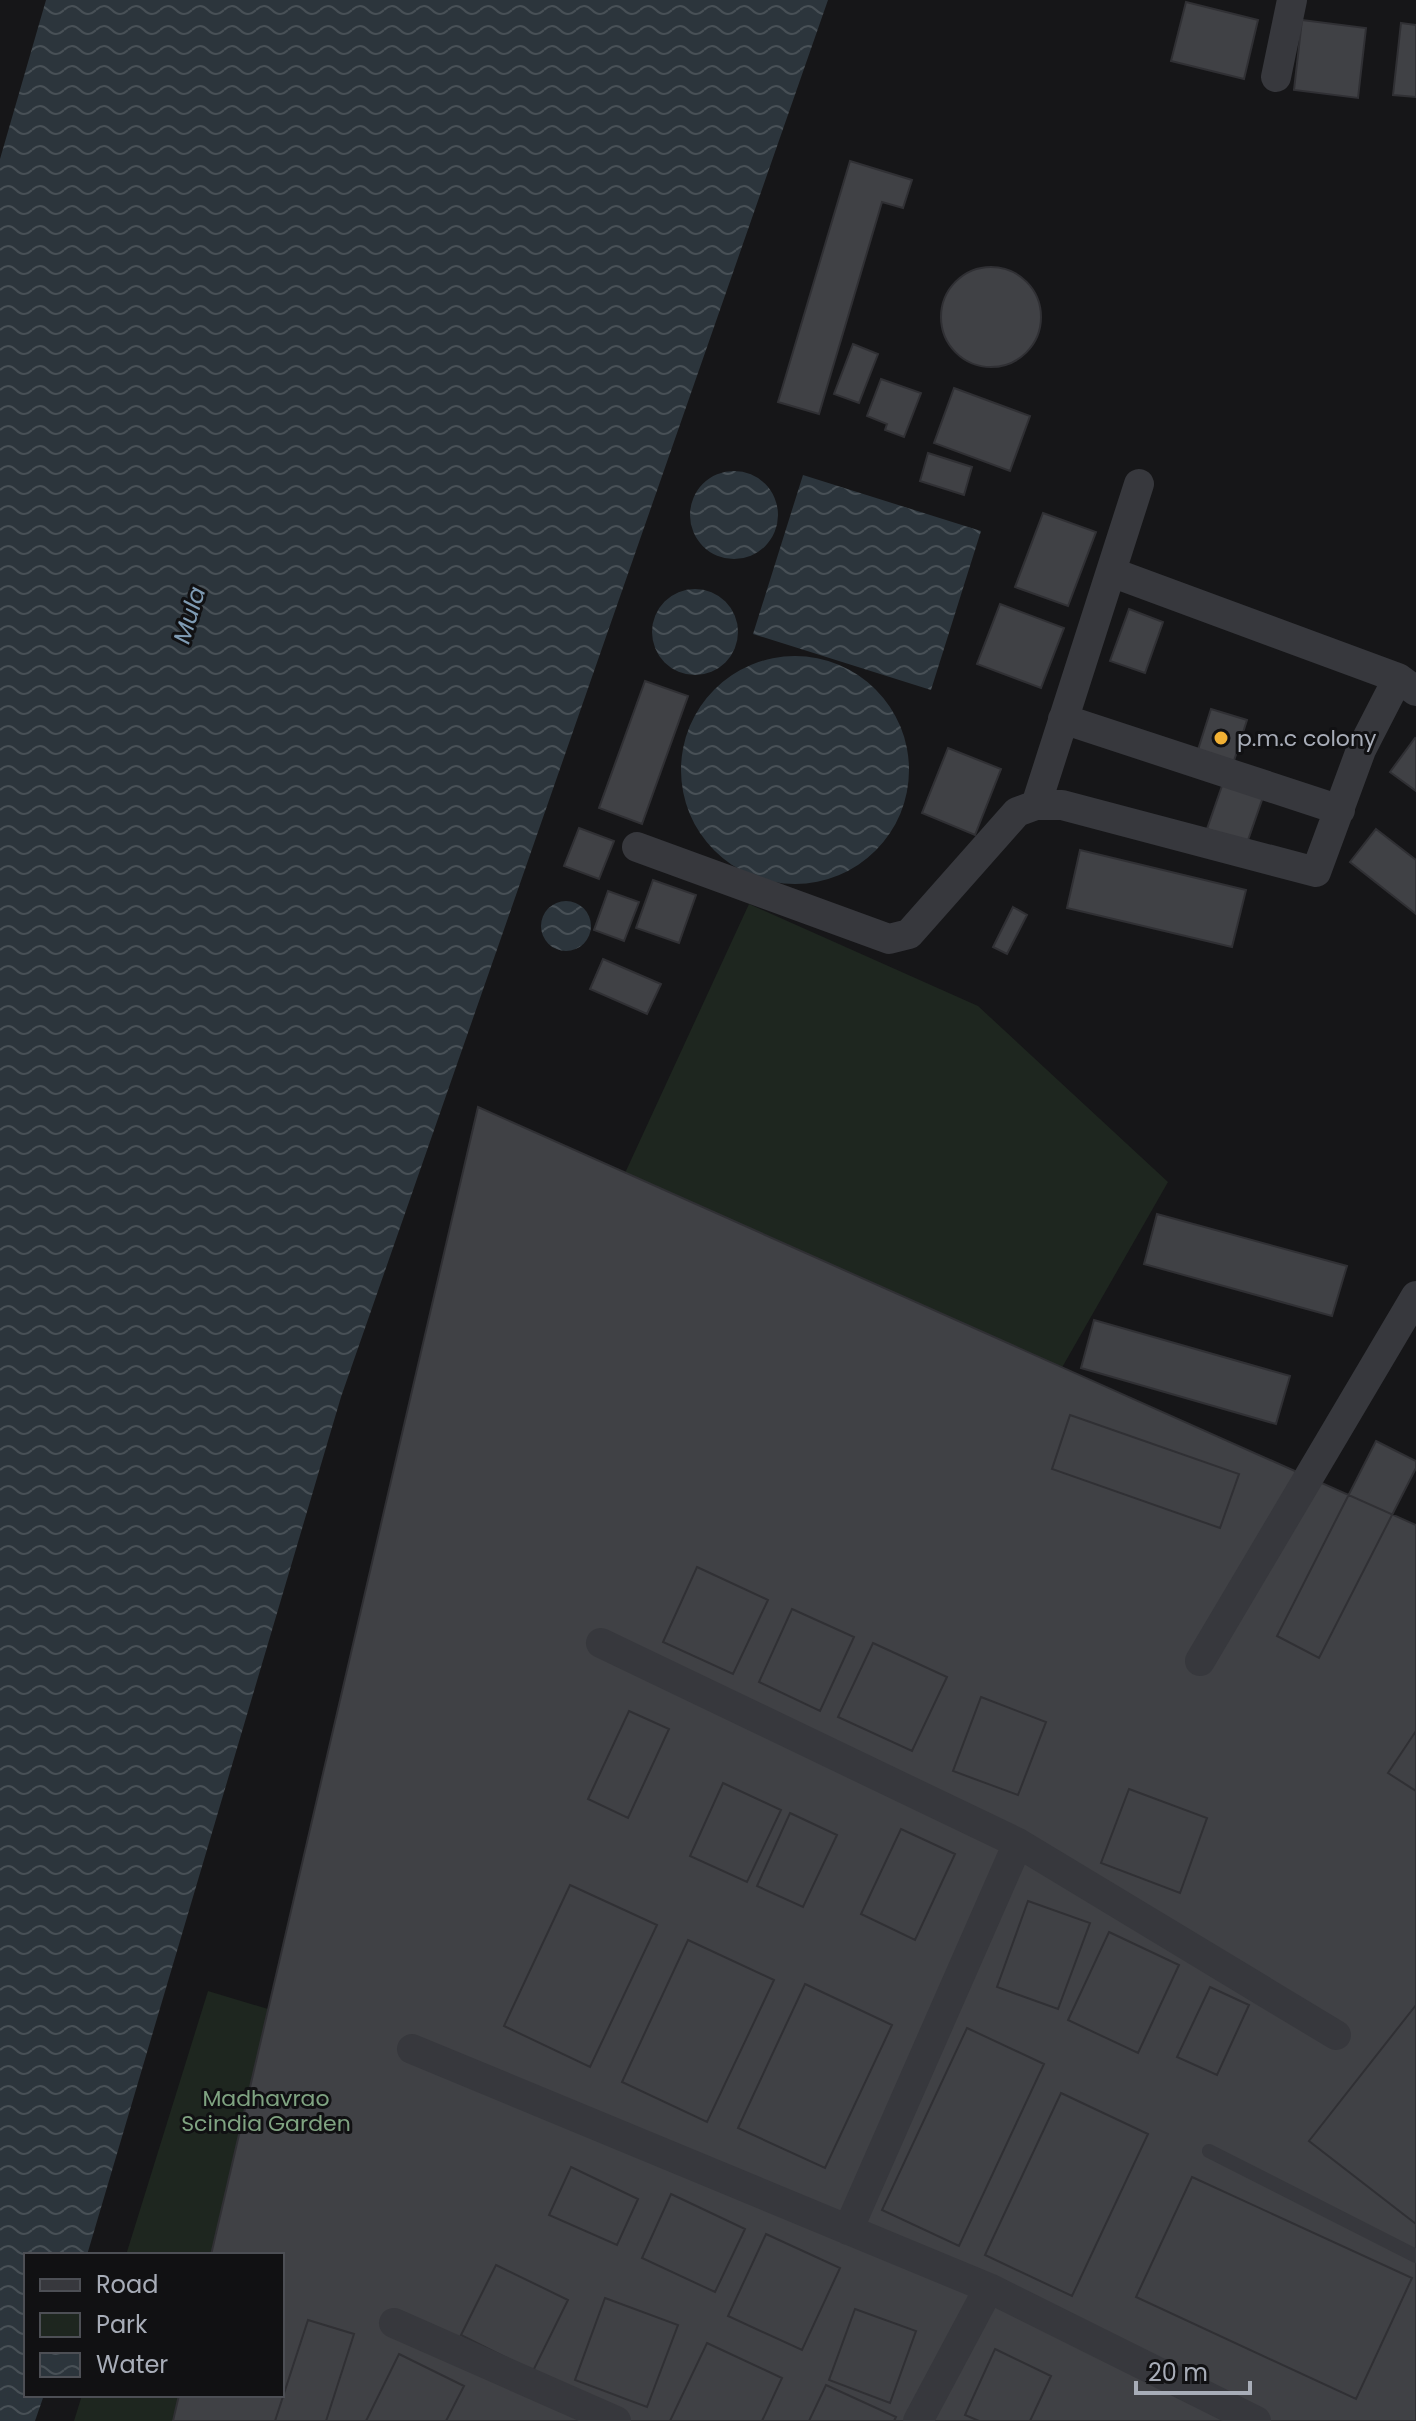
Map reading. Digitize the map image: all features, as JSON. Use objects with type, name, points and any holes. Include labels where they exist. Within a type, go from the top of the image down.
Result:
[{"type":"street","points":[[1276,77],[1292,0]]},
{"type":"street","points":[[1036,805],[1139,484]]},
{"type":"street","points":[[637,847],[889,939],[909,934],[1017,812],[1036,805],[1062,805],[1316,872],[1361,750],[1407,685],[1111,572]]},
{"type":"street","points":[[1063,719],[1340,810]]},
{"type":"street","points":[[1200,1661],[1416,1296]]},
{"type":"street","points":[[601,1643],[1018,1843],[1336,2035]]},
{"type":"street","points":[[848,2230],[1018,1843]]},
{"type":"street","points":[[412,2049],[989,2288],[1256,2421]]},
{"type":"street","points":[[918,2421],[989,2288]]},
{"type":"street","points":[[394,2323],[616,2421]]},
{"type":"lane","points":[[1209,2151],[1416,2256]]},
{"type":"green space","points":[[749,904],[978,1006],[1168,1182],[1016,1448],[543,1351]]},
{"type":"green space","name":"Madhavrao Scindia Garden","points":[[208,1991],[388,2045],[283,2253],[127,2253]]},
{"type":"green space","points":[[81,2397],[260,2397],[252,2421],[74,2421]]},
{"type":"water","name":"Mula","points":[[46,0],[828,0],[341,1397],[88,2253],[24,2253],[24,2397],[43,2397],[35,2421],[0,2421],[0,159]]},
{"type":"water","points":[[734,471],[751,475],[765,484],[774,498],[778,515],[774,532],[765,546],[751,555],[734,559],[717,555],[703,546],[694,532],[690,515],[694,498],[703,484],[717,475]]},
{"type":"water","points":[[803,475],[981,531],[931,690],[753,634]]},
{"type":"water","points":[[695,589],[711,593],[725,602],[734,616],[738,632],[734,648],[725,662],[711,671],[695,675],[679,671],[665,662],[656,648],[652,632],[656,616],[665,602],[679,593]]},
{"type":"water","points":[[795,656],[839,664],[876,689],[901,726],[909,770],[901,814],[876,851],[839,876],[795,884],[751,876],[714,851],[689,814],[681,770],[689,726],[714,689],[751,664]]},
{"type":"water","points":[[566,901],[583,909],[591,926],[583,943],[566,951],[549,943],[541,926],[549,909]]},
{"type":"building","points":[[1186,2],[1258,20],[1244,79],[1171,61]]},
{"type":"building","points":[[1302,20],[1366,28],[1358,98],[1294,90]]},
{"type":"building","points":[[1401,23],[1416,25],[1416,97],[1393,95]]},
{"type":"building","points":[[850,161],[912,180],[903,208],[882,202],[819,414],[778,402]]},
{"type":"building","points":[[991,267],[1010,271],[1027,281],[1037,298],[1041,317],[1037,336],[1027,353],[1010,363],[991,367],[972,363],[955,353],[945,336],[941,317],[945,298],[955,281],[972,271]]},
{"type":"building","points":[[853,344],[878,354],[859,403],[834,394]]},
{"type":"building","points":[[881,379],[921,393],[904,437],[885,430],[887,424],[867,416]]},
{"type":"building","points":[[954,388],[1030,416],[1010,471],[934,443]]},
{"type":"building","points":[[928,453],[972,467],[964,495],[920,481]]},
{"type":"building","points":[[1043,513],[1096,532],[1068,606],[1015,587]]},
{"type":"building","points":[[1000,604],[1064,628],[1041,688],[977,664]]},
{"type":"building","points":[[1129,609],[1163,622],[1145,673],[1110,661]]},
{"type":"building","points":[[645,681],[688,696],[642,824],[599,808]]},
{"type":"building","name":"p.m.c colony","points":[[1211,709],[1247,720],[1232,767],[1196,756]]},
{"type":"building","points":[[1416,739],[1416,791],[1390,772]]},
{"type":"building","points":[[948,748],[1001,769],[975,835],[922,813]]},
{"type":"building","points":[[1223,783],[1263,797],[1247,843],[1207,829]]},
{"type":"building","points":[[579,828],[614,841],[599,879],[564,866]]},
{"type":"building","points":[[1376,829],[1416,860],[1416,914],[1350,862]]},
{"type":"building","points":[[1080,850],[1246,890],[1232,947],[1067,908]]},
{"type":"building","points":[[653,880],[696,895],[679,943],[636,928]]},
{"type":"building","points":[[608,891],[639,902],[624,941],[594,930]]},
{"type":"building","points":[[1013,907],[1027,915],[1007,954],[993,947]]},
{"type":"building","points":[[603,959],[661,984],[647,1014],[590,989]]},
{"type":"building","points":[[478,1107],[1416,1525],[1416,2421],[173,2421],[179,2397],[284,2397],[284,2253],[211,2253]]},
{"type":"building","points":[[1157,1214],[1347,1266],[1332,1316],[1144,1264]]},
{"type":"building","points":[[1094,1320],[1290,1376],[1276,1424],[1081,1368]]},
{"type":"building","points":[[1070,1415],[1239,1474],[1220,1528],[1052,1469]]},
{"type":"building","points":[[1376,1441],[1416,1461],[1416,1468],[1319,1658],[1277,1636]]},
{"type":"building","points":[[697,1567],[768,1600],[733,1674],[663,1642]]},
{"type":"building","points":[[792,1609],[854,1637],[820,1711],[759,1682]]},
{"type":"building","points":[[873,1643],[947,1677],[912,1751],[838,1717]]},
{"type":"building","points":[[981,1697],[1046,1722],[1018,1795],[953,1771]]},
{"type":"building","points":[[629,1711],[669,1729],[628,1818],[588,1799]]},
{"type":"building","points":[[1416,1731],[1416,1791],[1388,1773]]},
{"type":"building","points":[[723,1783],[781,1810],[747,1882],[690,1856]]},
{"type":"building","points":[[1129,1789],[1207,1818],[1180,1893],[1101,1863]]},
{"type":"building","points":[[790,1813],[837,1835],[803,1907],[757,1886]]},
{"type":"building","points":[[901,1829],[955,1854],[915,1940],[861,1914]]},
{"type":"building","points":[[570,1885],[657,1925],[590,2067],[504,2026]]},
{"type":"building","points":[[1028,1901],[1090,1923],[1058,2009],[997,1987]]},
{"type":"building","points":[[1109,1932],[1179,1965],[1138,2053],[1068,2020]]},
{"type":"building","points":[[688,1940],[774,1980],[707,2122],[622,2082]]},
{"type":"building","points":[[805,1984],[892,2025],[825,2168],[738,2128]]},
{"type":"building","points":[[1210,1987],[1249,2005],[1217,2075],[1177,2057]]},
{"type":"building","points":[[1416,2005],[1416,2224],[1309,2141]]},
{"type":"building","points":[[967,2028],[1044,2064],[959,2246],[882,2210]]},
{"type":"building","points":[[1061,2093],[1148,2134],[1072,2296],[985,2255]]},
{"type":"building","points":[[571,2167],[638,2199],[617,2245],[549,2215]]},
{"type":"building","points":[[1192,2177],[1412,2278],[1356,2399],[1136,2297]]},
{"type":"building","points":[[671,2194],[745,2229],[715,2292],[642,2258]]},
{"type":"building","points":[[766,2234],[840,2268],[802,2350],[728,2316]]},
{"type":"building","points":[[496,2265],[568,2300],[533,2371],[461,2335]]},
{"type":"building","points":[[605,2298],[678,2325],[647,2407],[575,2380]]},
{"type":"building","points":[[855,2309],[916,2331],[890,2403],[829,2380]]},
{"type":"building","points":[[308,2320],[354,2334],[326,2421],[275,2421]]},
{"type":"building","points":[[707,2343],[782,2378],[762,2421],[670,2421]]},
{"type":"building","points":[[995,2349],[1051,2376],[1030,2421],[979,2421],[965,2415]]},
{"type":"building","points":[[399,2354],[464,2386],[446,2421],[366,2421]]},
{"type":"building","points":[[826,2385],[896,2417],[894,2421],[809,2421]]},
{"type":"place","name":"p.m.c colony","points":[[1221,738]]}]
